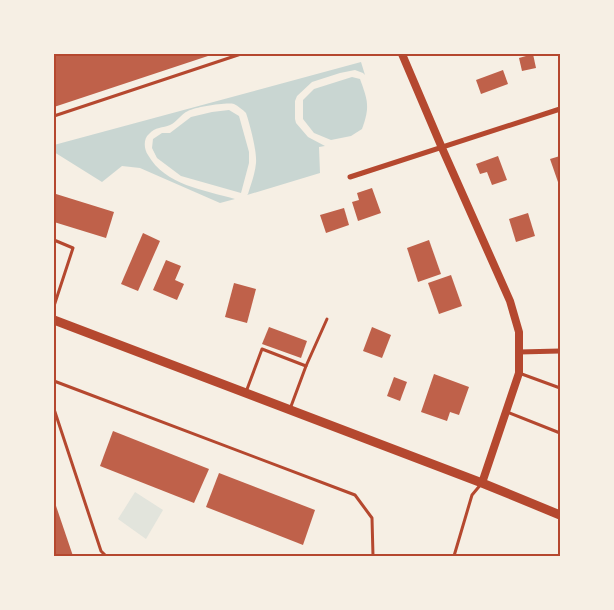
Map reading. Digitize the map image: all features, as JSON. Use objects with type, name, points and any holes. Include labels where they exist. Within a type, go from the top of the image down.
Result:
[{"type":"main road","points":[[54,320],[246,392],[560,514]]},
{"type":"street","points":[[402,54],[510,301],[519,332],[519,374],[482,483]]},
{"type":"street","points":[[350,178],[560,109]]},
{"type":"street","points":[[519,352],[560,351]]},
{"type":"lane","points":[[54,116],[241,54]]},
{"type":"lane","points":[[54,240],[73,248],[54,306]]},
{"type":"lane","points":[[290,410],[306,366],[327,319]]},
{"type":"lane","points":[[246,392],[262,349],[306,366]]},
{"type":"lane","points":[[519,374],[560,388]]},
{"type":"lane","points":[[54,381],[356,495],[372,518],[374,556]]},
{"type":"lane","points":[[54,410],[101,551],[106,556]]},
{"type":"lane","points":[[506,412],[560,433]]},
{"type":"lane","points":[[454,556],[472,495],[482,483]]},
{"type":"shaded area","points":[[361,62],[365,75],[355,70],[312,82],[297,96],[295,101],[296,123],[308,137],[325,146],[319,147],[320,173],[247,195],[255,171],[255,152],[246,113],[234,104],[218,104],[192,109],[172,124],[154,130],[147,136],[145,147],[147,153],[155,165],[164,173],[186,185],[235,199],[220,203],[140,168],[122,166],[102,182],[54,152],[54,145]]},
{"type":"shaded area","points":[[352,77],[360,79],[366,99],[367,109],[362,129],[351,136],[331,140],[314,133],[303,119],[303,100],[314,89]]},
{"type":"shaded area","points":[[229,110],[239,116],[249,152],[249,163],[241,193],[181,176],[157,158],[152,148],[153,139],[162,133],[170,133],[191,117]]},
{"type":"shaded area","points":[[135,492],[163,510],[146,539],[118,519]]},
{"type":"building","points":[[54,54],[214,54],[54,107]]},
{"type":"building","points":[[533,54],[536,68],[522,71],[519,58]]},
{"type":"building","points":[[503,70],[508,84],[481,94],[476,80]]},
{"type":"building","points":[[498,156],[507,180],[492,185],[487,172],[480,174],[476,164]]},
{"type":"building","points":[[560,156],[560,181],[558,182],[550,159]]},
{"type":"building","points":[[372,188],[381,213],[358,221],[352,202],[359,200],[357,193]]},
{"type":"building","points":[[56,194],[114,212],[106,238],[54,222]]},
{"type":"building","points":[[344,208],[349,225],[326,233],[320,215]]},
{"type":"building","points":[[528,213],[535,236],[516,242],[509,219]]},
{"type":"building","points":[[143,233],[160,241],[138,291],[121,284]]},
{"type":"building","points":[[429,240],[441,274],[418,282],[407,248]]},
{"type":"building","points":[[166,260],[181,266],[175,280],[184,284],[177,300],[153,290]]},
{"type":"building","points":[[451,275],[462,306],[439,314],[428,283]]},
{"type":"building","points":[[234,283],[256,289],[247,323],[225,317]]},
{"type":"building","points":[[269,327],[307,341],[301,358],[262,344]]},
{"type":"building","points":[[372,327],[391,335],[382,358],[363,351]]},
{"type":"building","points":[[434,374],[469,387],[459,415],[450,412],[447,421],[421,412]]},
{"type":"building","points":[[394,377],[407,382],[400,401],[387,396]]},
{"type":"building","points":[[113,431],[209,469],[194,503],[100,466]]},
{"type":"building","points":[[219,473],[315,510],[303,545],[206,507]]},
{"type":"building","points":[[54,500],[73,556],[54,556]]}]
